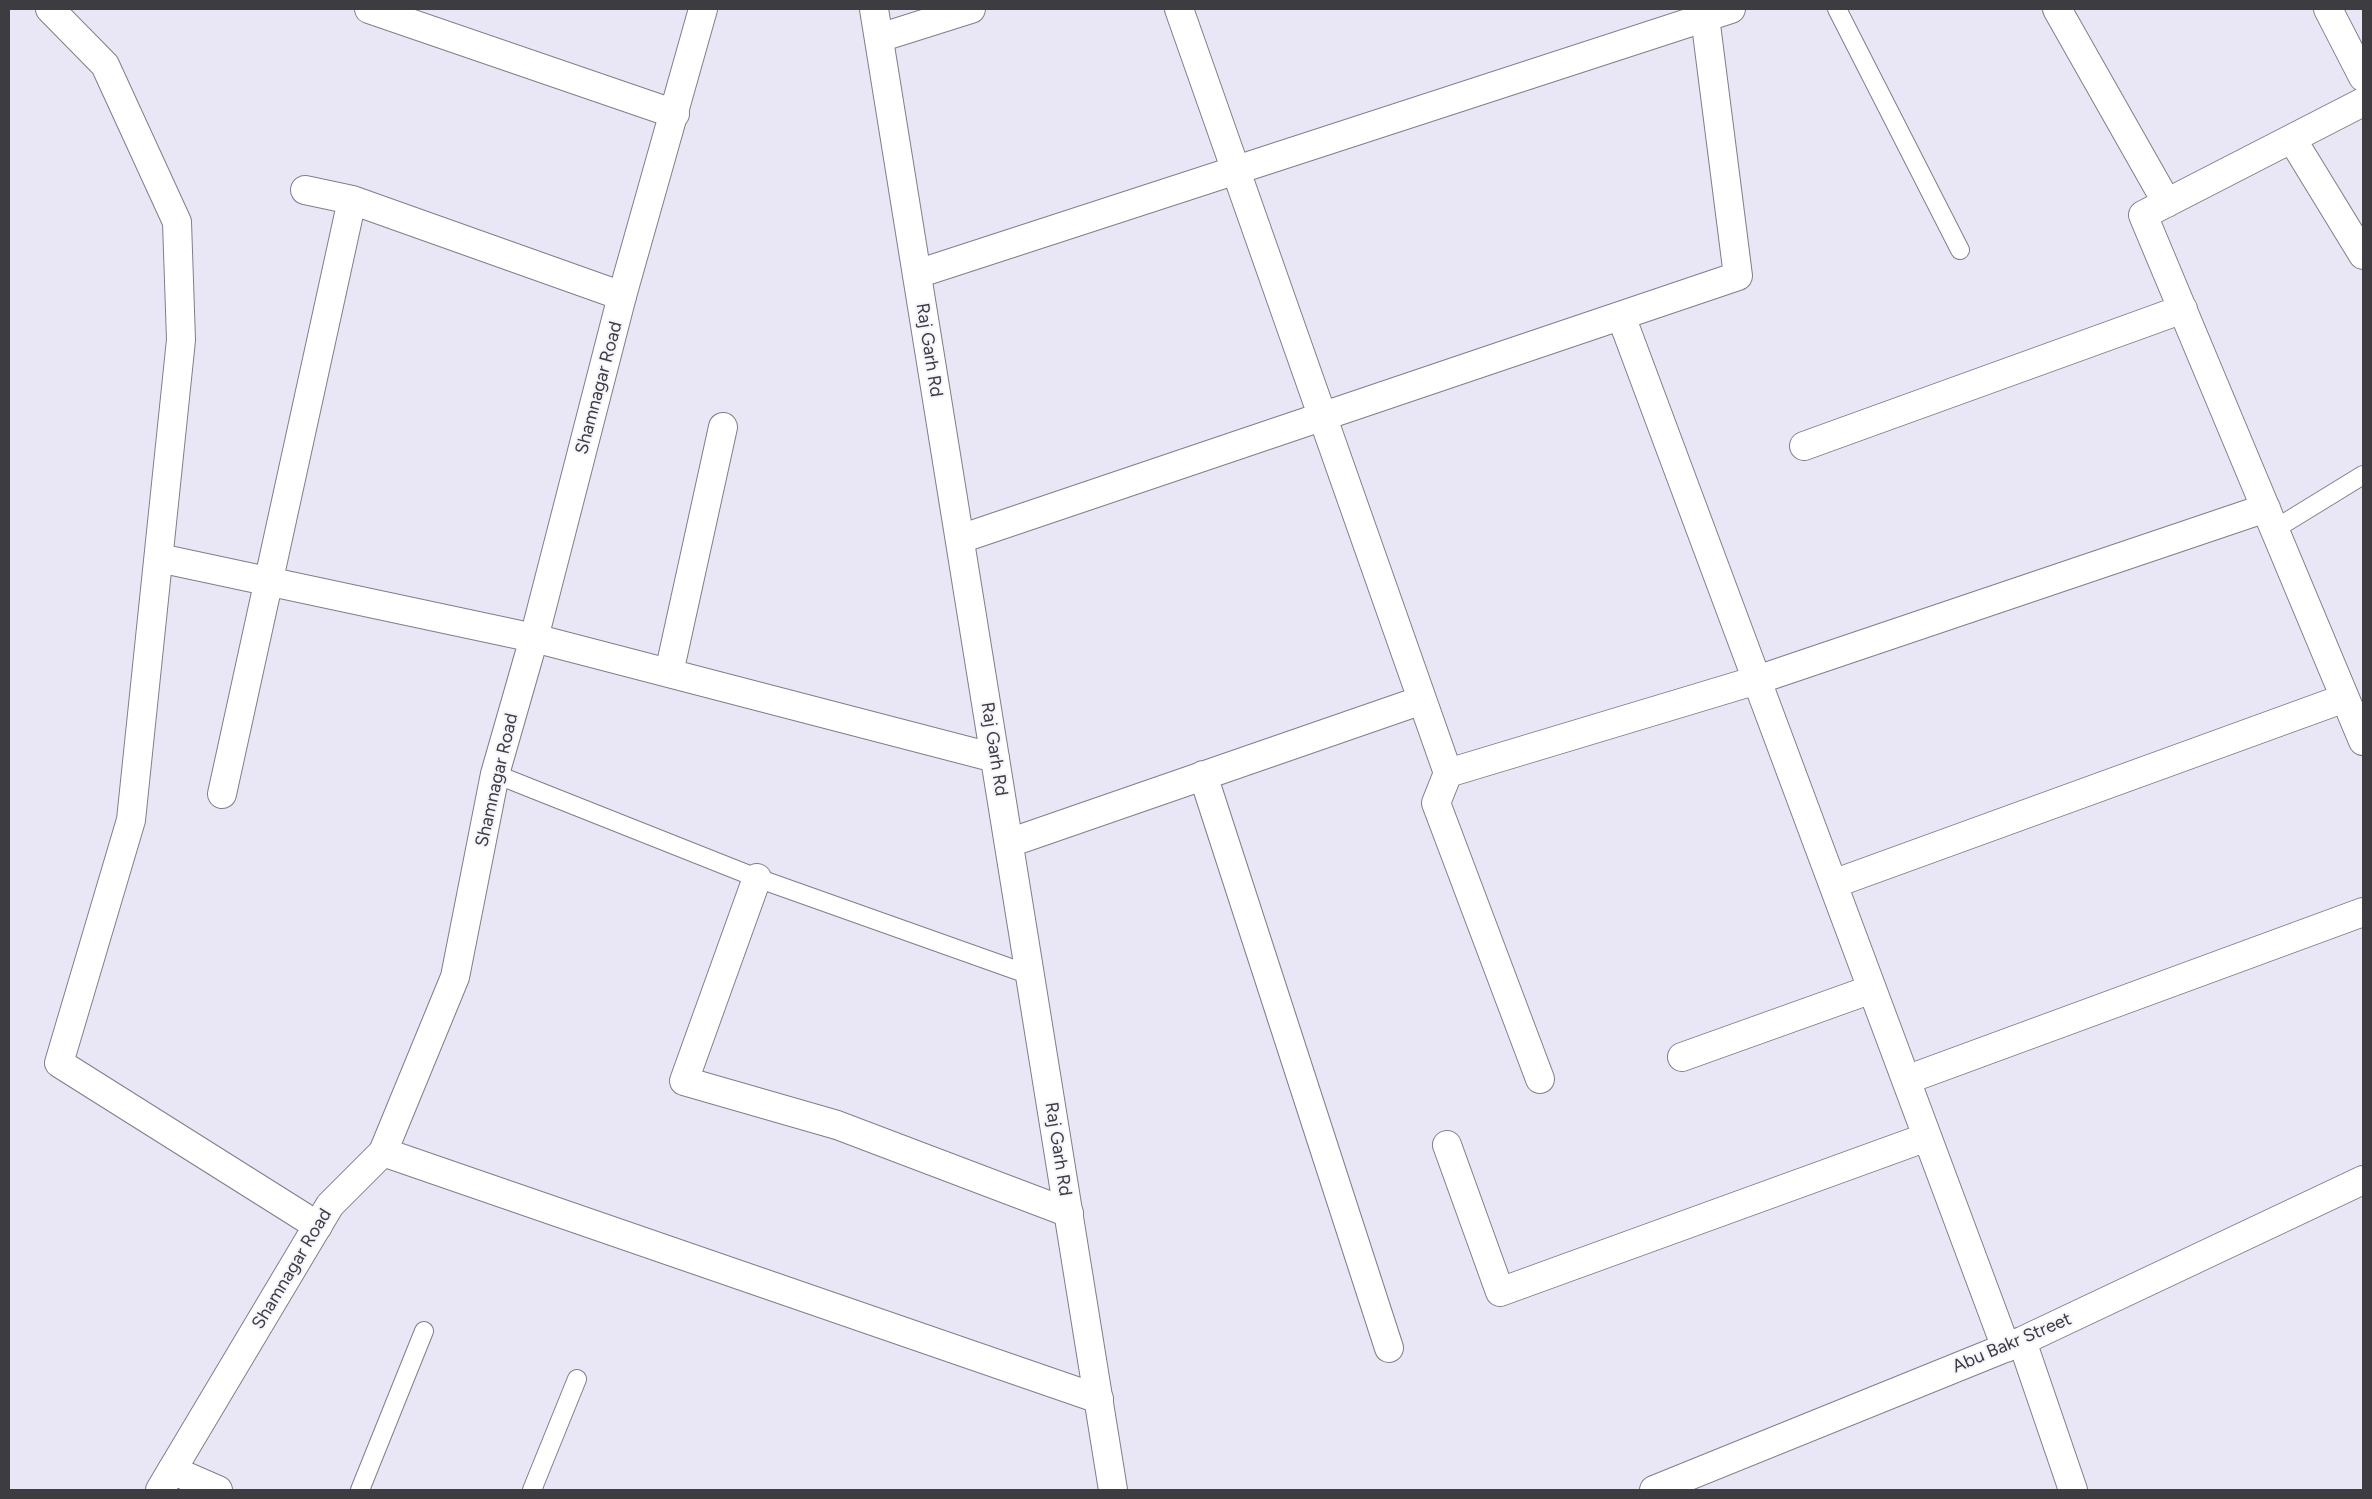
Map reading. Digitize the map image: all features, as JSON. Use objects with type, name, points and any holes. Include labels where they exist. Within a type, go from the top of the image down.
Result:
[{"type":"street","points":[[50,9],[105,65],[177,222],[182,340],[131,820],[59,1063],[318,1226]]},
{"type":"street","points":[[369,9],[675,114]]},
{"type":"street","name":"Shamnagar Road","points":[[166,1480],[330,1205],[383,1152],[455,977],[495,774],[534,638],[622,296],[675,114],[703,9]]},
{"type":"street","name":"Raj Garh Rd","points":[[874,9],[1113,1490]]},
{"type":"street","points":[[879,38],[971,9]]},
{"type":"street","points":[[1179,9],[1448,773],[1436,803],[1540,1079]]},
{"type":"street","points":[[917,274],[1236,170],[1705,13],[1731,9]]},
{"type":"street","points":[[2057,9],[2167,203]]},
{"type":"street","points":[[2328,9],[2363,77]]},
{"type":"street","points":[[960,539],[1738,276],[1705,13]]},
{"type":"street","points":[[2362,736],[2143,215],[2363,102]]},
{"type":"street","points":[[2292,139],[2363,255]]},
{"type":"street","points":[[305,190],[352,200],[622,296]]},
{"type":"street","points":[[222,794],[352,200]]},
{"type":"street","points":[[1804,446],[2182,309]]},
{"type":"street","points":[[1620,316],[1927,1137],[2074,1490]]},
{"type":"street","points":[[669,673],[723,428]]},
{"type":"street","points":[[1448,773],[1757,680],[2270,518]]},
{"type":"street","points":[[159,558],[534,638],[996,758]]},
{"type":"street","points":[[1833,884],[2346,698]]},
{"type":"street","points":[[1009,843],[1422,700]]},
{"type":"street","points":[[1203,775],[1389,1348]]},
{"type":"street","points":[[757,878],[684,1081],[837,1126],[1069,1213]]},
{"type":"street","points":[[1906,1080],[2363,912]]},
{"type":"street","points":[[1682,1057],[1872,989]]},
{"type":"street","points":[[1447,1145],[1500,1292],[1927,1137]]},
{"type":"street","points":[[383,1152],[1099,1399]]},
{"type":"street","name":"Abu Bakr Street","points":[[1654,1490],[2014,1344],[2363,1180]]},
{"type":"street","points":[[166,1480],[218,1490]]},
{"type":"lane","points":[[1836,9],[1960,250]]},
{"type":"lane","points":[[2270,518],[2363,475]]},
{"type":"lane","points":[[495,774],[757,878],[1030,975]]},
{"type":"lane","points":[[360,1490],[424,1331]]},
{"type":"lane","points":[[532,1490],[577,1379]]}]
